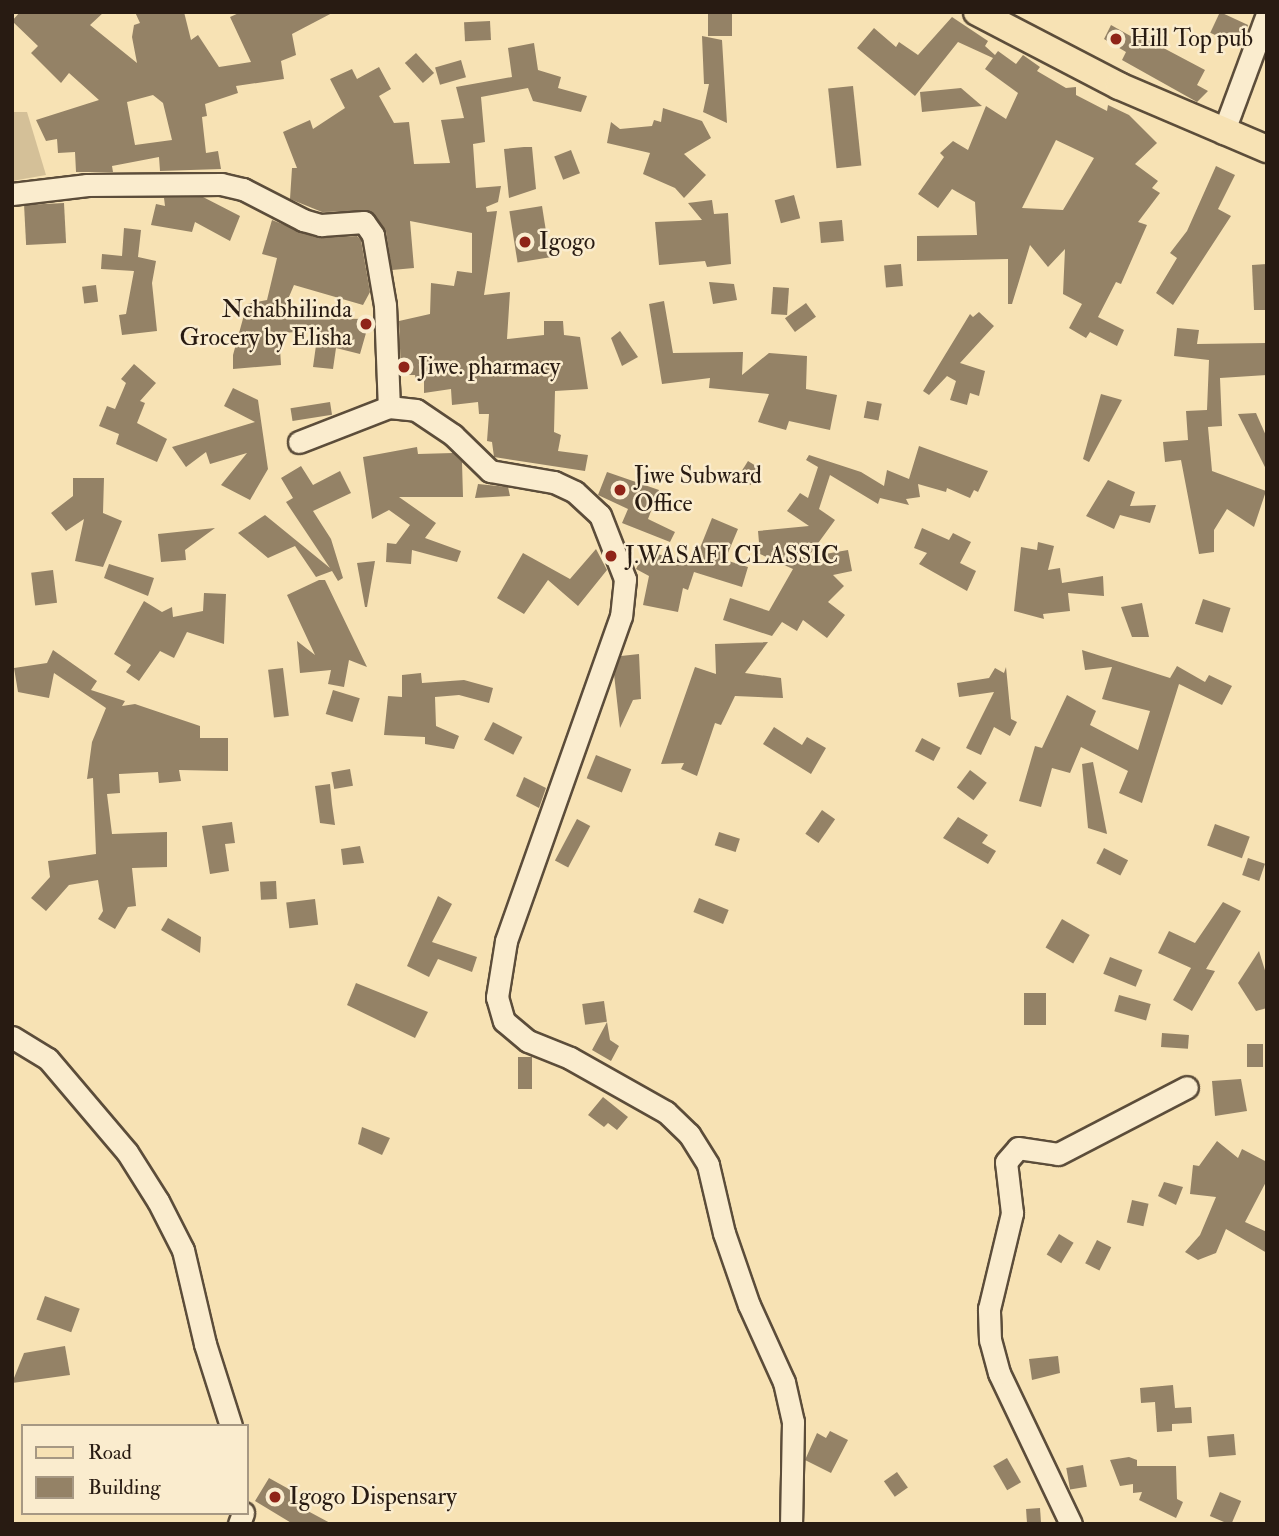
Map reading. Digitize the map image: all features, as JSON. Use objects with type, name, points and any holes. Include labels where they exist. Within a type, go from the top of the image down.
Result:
[{"type":"main road","points":[[977,12],[1223,133],[1267,149]]},
{"type":"street","points":[[1223,133],[1267,14]]},
{"type":"street","points":[[12,194],[87,185],[221,184],[243,189],[303,220],[321,225],[364,222],[373,235],[385,305],[389,407]]},
{"type":"street","points":[[299,442],[389,407],[416,410],[453,435],[490,471],[554,482],[575,492],[600,515],[625,579],[621,616],[506,941],[498,997],[504,1021],[528,1041],[570,1058],[666,1112],[690,1134],[708,1165],[741,1281],[784,1382],[793,1422],[791,1524]]},
{"type":"street","points":[[12,1037],[48,1059],[128,1152],[158,1201],[183,1250],[205,1344],[230,1424]]},
{"type":"street","points":[[1071,1524],[999,1373],[990,1340],[989,1309],[1012,1213],[1006,1163],[1018,1148],[1058,1154],[1187,1087]]},
{"type":"shaded area","points":[[12,112],[27,112],[46,175],[12,181]]},
{"type":"building","points":[[20,12],[104,12],[90,25],[137,63],[132,37],[134,25],[140,23],[135,12],[184,12],[191,40],[198,35],[219,67],[251,62],[230,17],[241,12],[334,12],[292,34],[296,55],[281,61],[284,79],[236,86],[238,93],[205,104],[207,116],[202,117],[206,153],[218,151],[221,169],[160,171],[159,157],[112,166],[113,172],[76,172],[75,152],[58,153],[57,139],[46,141],[36,120],[99,100],[69,73],[61,83],[31,53],[38,46],[12,21]],"holes":[[[153,95],[163,103],[172,140],[135,145],[127,102]]]},
{"type":"building","points":[[708,12],[732,12],[732,36],[708,36]]},
{"type":"building","points":[[1220,12],[1248,25],[1238,46],[1210,33]]},
{"type":"building","points":[[952,17],[988,41],[985,46],[995,55],[998,51],[1016,64],[1023,55],[1040,67],[1037,71],[1066,88],[1076,87],[1076,95],[1107,111],[1108,105],[1129,115],[1157,143],[1135,164],[1158,181],[1152,188],[1160,193],[1138,222],[1147,225],[1121,284],[1116,282],[1098,317],[1124,330],[1117,346],[1090,332],[1086,338],[1069,328],[1082,304],[1063,294],[1065,249],[1048,267],[1030,245],[1012,304],[1008,304],[1008,259],[917,261],[917,236],[977,235],[975,202],[952,189],[938,208],[918,194],[944,157],[940,153],[953,141],[968,150],[986,106],[1006,119],[1018,93],[985,69],[993,58],[958,42],[915,96],[857,48],[874,28],[896,47],[899,42],[918,55]],"holes":[[[1056,140],[1094,158],[1063,210],[1022,208]]]},
{"type":"building","points":[[490,21],[491,40],[465,41],[464,22]]},
{"type":"building","points":[[1111,25],[1134,38],[1137,34],[1205,70],[1197,85],[1208,91],[1197,102],[1122,60],[1126,52],[1104,39]]},
{"type":"building","points":[[702,36],[722,40],[727,123],[703,112],[709,84],[704,84]]},
{"type":"building","points":[[534,43],[538,70],[561,77],[558,88],[587,96],[581,112],[533,101],[528,88],[481,97],[485,142],[473,144],[476,188],[501,186],[498,202],[486,207],[487,212],[497,211],[484,295],[510,292],[507,339],[544,335],[544,321],[563,321],[564,335],[580,337],[588,389],[555,391],[554,432],[561,435],[558,451],[588,455],[585,471],[494,457],[492,442],[487,441],[489,414],[479,414],[478,402],[452,405],[451,389],[424,393],[424,381],[416,380],[415,375],[401,375],[399,321],[430,314],[431,283],[454,286],[457,271],[472,273],[472,233],[410,221],[414,268],[392,270],[386,232],[370,211],[322,212],[290,199],[292,168],[297,168],[283,132],[310,120],[313,129],[345,108],[330,79],[352,69],[357,79],[379,67],[391,89],[379,96],[394,123],[409,122],[414,164],[450,163],[441,120],[464,118],[456,87],[512,77],[508,48]]},
{"type":"building","points":[[416,53],[434,73],[423,83],[405,63]]},
{"type":"building","points":[[461,60],[466,77],[440,85],[435,67]]},
{"type":"building","points":[[853,86],[861,166],[836,168],[828,89]]},
{"type":"building","points":[[961,88],[982,106],[922,112],[920,92]]},
{"type":"building","points":[[663,108],[702,121],[711,138],[684,154],[706,175],[684,198],[675,188],[643,174],[650,153],[607,143],[611,122],[620,129],[652,126],[654,120],[661,122]]},
{"type":"building","points":[[532,147],[536,189],[509,198],[504,149]]},
{"type":"building","points":[[571,150],[580,173],[563,180],[554,156]]},
{"type":"building","points":[[1216,166],[1235,175],[1218,209],[1231,216],[1173,305],[1156,293],[1177,258],[1170,253],[1187,231]]},
{"type":"building","points":[[794,195],[800,218],[781,223],[775,200]]},
{"type":"building","points":[[203,197],[240,216],[230,241],[195,222],[192,232],[151,225],[156,204],[165,206],[164,198]]},
{"type":"building","points":[[712,200],[714,214],[728,213],[731,264],[707,267],[705,261],[659,265],[655,222],[702,220],[688,203]]},
{"type":"building","points":[[64,203],[66,243],[26,245],[24,205]]},
{"type":"building","points":[[542,206],[550,257],[518,263],[509,211]]},
{"type":"building","points":[[272,220],[317,238],[357,236],[361,240],[370,292],[363,305],[294,285],[280,318],[370,319],[360,354],[336,348],[333,369],[313,367],[318,331],[279,333],[281,365],[233,369],[233,355],[247,304],[267,300],[277,258],[262,254]]},
{"type":"building","points":[[842,220],[844,241],[821,243],[819,222]]},
{"type":"building","points":[[124,228],[141,230],[138,257],[156,261],[152,283],[157,331],[122,335],[119,315],[126,314],[134,271],[101,269],[102,254],[122,256]]},
{"type":"building","points":[[901,264],[903,286],[886,287],[884,265]]},
{"type":"building","points":[[1267,264],[1267,310],[1254,310],[1252,265]]},
{"type":"building","points":[[709,282],[734,284],[737,300],[713,304]]},
{"type":"building","points":[[96,285],[98,302],[84,304],[82,287]]},
{"type":"building","points":[[773,287],[789,288],[787,315],[771,314]]},
{"type":"building","points":[[664,301],[673,353],[743,352],[742,375],[769,353],[807,356],[806,389],[837,395],[830,430],[789,421],[786,430],[758,422],[769,394],[709,388],[710,378],[662,384],[649,304]]},
{"type":"building","points":[[806,303],[816,317],[795,332],[785,318]]},
{"type":"building","points":[[979,312],[994,326],[960,363],[985,371],[979,396],[970,393],[967,405],[950,400],[956,381],[947,376],[929,395],[923,391],[970,314],[973,317]]},
{"type":"building","points":[[1177,328],[1199,330],[1197,344],[1267,343],[1267,375],[1220,378],[1222,426],[1208,427],[1212,471],[1266,491],[1254,527],[1227,509],[1214,530],[1214,552],[1199,554],[1181,460],[1165,462],[1163,442],[1188,440],[1186,411],[1207,410],[1209,360],[1174,356]]},
{"type":"building","points":[[620,331],[638,357],[622,366],[611,338]]},
{"type":"building","points":[[134,364],[156,383],[140,401],[145,403],[137,423],[167,439],[157,462],[116,444],[119,434],[99,426],[107,406],[115,409],[126,383],[121,379]]},
{"type":"building","points":[[233,388],[258,400],[268,469],[250,500],[221,485],[247,453],[210,464],[206,452],[186,467],[172,447],[255,422],[224,406]]},
{"type":"building","points":[[1101,394],[1122,400],[1089,462],[1083,459]]},
{"type":"building","points":[[867,401],[882,404],[878,421],[864,418]]},
{"type":"building","points":[[330,402],[332,415],[293,421],[290,408]]},
{"type":"building","points":[[1256,413],[1267,438],[1267,471],[1238,414]]},
{"type":"building","points":[[919,446],[988,471],[978,492],[974,490],[970,498],[947,488],[946,492],[918,484],[920,497],[906,499],[909,505],[880,498],[878,504],[830,475],[819,509],[835,520],[808,557],[848,550],[852,571],[833,575],[844,586],[828,602],[845,615],[827,638],[803,620],[797,631],[782,622],[772,636],[723,620],[730,598],[769,611],[793,569],[760,554],[758,531],[809,526],[787,511],[800,493],[808,498],[818,467],[806,460],[809,455],[861,472],[884,486],[887,470],[909,479]]},
{"type":"building","points":[[417,447],[418,454],[453,453],[462,462],[463,497],[399,497],[436,523],[425,538],[461,551],[457,562],[412,550],[411,564],[386,562],[387,543],[396,544],[410,525],[389,510],[372,519],[363,457]]},
{"type":"building","points":[[748,461],[761,469],[751,485],[738,477]]},
{"type":"building","points":[[301,466],[313,485],[340,471],[351,493],[313,511],[331,539],[343,578],[338,581],[332,571],[316,577],[295,546],[268,558],[238,533],[265,515],[330,568],[286,502],[293,498],[281,478]]},
{"type":"building","points":[[607,472],[659,490],[648,519],[675,532],[670,542],[622,523],[628,509],[598,495]]},
{"type":"building","points":[[73,478],[104,478],[103,513],[122,521],[103,567],[75,561],[84,519],[66,531],[51,513],[73,496]]},
{"type":"building","points":[[1108,480],[1135,492],[1130,506],[1156,505],[1150,523],[1120,515],[1114,529],[1086,516]]},
{"type":"building","points":[[478,484],[508,487],[510,496],[475,498]]},
{"type":"building","points":[[712,518],[738,529],[725,560],[748,567],[742,587],[694,572],[688,590],[683,588],[678,612],[643,605],[649,576],[636,569],[645,551],[694,563]]},
{"type":"building","points":[[215,528],[185,550],[186,560],[161,562],[158,534]]},
{"type":"building","points":[[922,528],[949,540],[953,533],[971,542],[960,563],[976,571],[967,591],[919,564],[927,553],[914,548]]},
{"type":"building","points":[[1038,542],[1054,546],[1048,570],[1060,568],[1062,583],[1103,576],[1104,596],[1068,593],[1070,611],[1043,614],[1044,619],[1014,611],[1021,547],[1037,550]]},
{"type":"building","points":[[596,549],[607,570],[578,606],[548,580],[524,614],[497,598],[523,553],[570,579]]},
{"type":"building","points":[[375,561],[367,607],[365,607],[357,563]]},
{"type":"building","points":[[109,564],[154,578],[148,596],[104,578]]},
{"type":"building","points":[[53,570],[57,603],[35,605],[31,573]]},
{"type":"building","points":[[319,580],[325,580],[367,667],[349,660],[344,687],[328,684],[331,670],[300,673],[297,641],[315,655],[287,595]]},
{"type":"building","points":[[204,593],[226,594],[224,644],[187,632],[174,658],[160,651],[139,681],[126,672],[131,665],[114,654],[144,601],[162,612],[172,607],[173,617],[203,611]]},
{"type":"building","points":[[1203,599],[1231,608],[1223,633],[1195,624]]},
{"type":"building","points":[[1142,603],[1149,637],[1132,637],[1121,607]]},
{"type":"building","points":[[768,642],[745,673],[781,678],[783,698],[735,696],[721,725],[715,723],[697,776],[681,769],[684,763],[661,764],[695,667],[716,674],[715,644]]},
{"type":"building","points":[[53,650],[97,681],[91,690],[125,701],[122,706],[135,704],[200,726],[200,738],[228,738],[228,771],[179,770],[181,781],[159,783],[158,772],[119,774],[120,793],[107,794],[112,834],[167,832],[167,867],[132,868],[136,906],[128,907],[115,929],[98,919],[103,911],[98,880],[69,885],[46,911],[31,898],[50,877],[48,861],[96,854],[93,778],[87,779],[92,742],[106,708],[54,673],[49,698],[18,692],[14,668],[47,663]]},
{"type":"building","points":[[1082,650],[1170,678],[1177,666],[1205,682],[1209,675],[1232,686],[1222,705],[1179,684],[1142,803],[1119,793],[1128,771],[1081,747],[1070,773],[1052,768],[1041,807],[1019,801],[1035,746],[1042,748],[1067,695],[1096,711],[1090,725],[1138,750],[1150,711],[1102,699],[1112,667],[1085,670]]},
{"type":"building","points":[[639,654],[641,699],[633,700],[620,728],[614,674],[621,656]]},
{"type":"building","points":[[1006,667],[1011,719],[1017,722],[1010,736],[994,727],[981,755],[966,748],[994,692],[959,697],[957,683],[989,678],[995,668],[1004,673]]},
{"type":"building","points":[[283,668],[289,716],[274,717],[268,670]]},
{"type":"building","points":[[421,673],[422,683],[464,680],[493,688],[489,703],[459,695],[435,697],[436,726],[459,736],[454,749],[425,744],[425,737],[384,735],[388,696],[402,697],[402,675]]},
{"type":"building","points":[[333,690],[360,698],[352,722],[326,714]]},
{"type":"building","points":[[493,722],[522,737],[513,755],[484,740]]},
{"type":"building","points":[[774,727],[802,745],[807,737],[826,748],[811,774],[763,744]]},
{"type":"building","points":[[922,738],[941,748],[933,761],[915,751]]},
{"type":"building","points":[[596,755],[631,769],[622,792],[587,778]]},
{"type":"building","points":[[1093,762],[1107,834],[1088,828],[1082,764]]},
{"type":"building","points":[[350,769],[353,786],[334,789],[331,772]]},
{"type":"building","points":[[970,770],[987,783],[974,800],[957,788]]},
{"type":"building","points":[[524,777],[546,788],[539,808],[516,796]]},
{"type":"building","points":[[330,784],[335,825],[320,823],[315,786]]},
{"type":"building","points":[[822,810],[835,819],[818,843],[805,834]]},
{"type":"building","points":[[958,817],[988,835],[982,843],[996,851],[988,864],[943,838]]},
{"type":"building","points":[[577,819],[590,826],[568,868],[555,860]]},
{"type":"building","points":[[232,822],[235,843],[225,844],[229,871],[210,874],[202,826]]},
{"type":"building","points":[[1215,824],[1250,837],[1242,858],[1207,846]]},
{"type":"building","points":[[719,832],[740,839],[736,852],[715,845]]},
{"type":"building","points":[[360,846],[364,863],[343,865],[341,849]]},
{"type":"building","points":[[1104,848],[1128,860],[1120,875],[1096,863]]},
{"type":"building","points":[[1248,858],[1265,864],[1259,881],[1242,875]]},
{"type":"building","points":[[276,881],[277,899],[261,900],[260,882]]},
{"type":"building","points":[[438,896],[452,904],[432,942],[477,957],[472,972],[438,959],[429,977],[407,966]]},
{"type":"building","points":[[699,898],[729,910],[723,924],[693,912]]},
{"type":"building","points":[[315,899],[318,925],[289,928],[286,903]]},
{"type":"building","points":[[1223,902],[1241,911],[1206,969],[1215,971],[1192,1011],[1173,1000],[1191,968],[1158,953],[1169,931],[1195,943]]},
{"type":"building","points":[[168,918],[201,937],[200,953],[161,930]]},
{"type":"building","points":[[1062,919],[1090,935],[1073,964],[1046,948]]},
{"type":"building","points":[[1259,951],[1267,977],[1267,1008],[1256,1011],[1238,983]]},
{"type":"building","points":[[1110,957],[1142,970],[1136,987],[1103,974]]},
{"type":"building","points":[[356,983],[428,1012],[415,1038],[347,1005]]},
{"type":"building","points":[[1024,993],[1046,993],[1046,1025],[1024,1025]]},
{"type":"building","points":[[1119,995],[1151,1004],[1146,1020],[1114,1011]]},
{"type":"building","points":[[604,1001],[607,1022],[585,1025],[582,1004]]},
{"type":"building","points":[[607,1022],[610,1040],[619,1046],[611,1061],[592,1050]]},
{"type":"building","points":[[1162,1033],[1189,1035],[1188,1049],[1161,1047]]},
{"type":"building","points":[[1247,1044],[1263,1044],[1263,1067],[1247,1067]]},
{"type":"building","points":[[518,1057],[532,1057],[532,1089],[518,1089]]},
{"type":"building","points":[[1241,1079],[1247,1111],[1215,1116],[1212,1081]]},
{"type":"building","points":[[603,1097],[628,1117],[617,1130],[608,1123],[604,1127],[588,1115]]},
{"type":"building","points":[[362,1127],[390,1138],[382,1155],[358,1144]]},
{"type":"building","points":[[1217,1141],[1238,1158],[1242,1149],[1267,1162],[1267,1180],[1245,1222],[1267,1232],[1267,1253],[1226,1229],[1216,1253],[1198,1260],[1185,1252],[1200,1235],[1216,1197],[1190,1194],[1193,1165],[1199,1166]]},
{"type":"building","points":[[1164,1182],[1183,1187],[1176,1205],[1158,1196]]},
{"type":"building","points":[[1132,1200],[1149,1204],[1143,1226],[1127,1222]]},
{"type":"building","points":[[1059,1234],[1074,1243],[1061,1263],[1047,1255]]},
{"type":"building","points":[[1097,1240],[1111,1247],[1099,1270],[1085,1263]]},
{"type":"building","points":[[45,1296],[80,1309],[71,1332],[36,1319]]},
{"type":"building","points":[[65,1346],[70,1375],[12,1383],[24,1353]]},
{"type":"building","points":[[1058,1356],[1060,1373],[1032,1380],[1029,1359]]},
{"type":"building","points":[[1173,1385],[1175,1408],[1191,1407],[1192,1423],[1172,1424],[1172,1431],[1157,1432],[1155,1402],[1141,1403],[1140,1388]]},
{"type":"building","points":[[830,1431],[848,1440],[831,1473],[805,1460],[817,1433],[826,1438]]},
{"type":"building","points":[[1234,1434],[1236,1455],[1209,1457],[1207,1436]]},
{"type":"building","points":[[1129,1457],[1137,1460],[1137,1466],[1176,1466],[1177,1499],[1183,1502],[1176,1518],[1139,1500],[1142,1492],[1133,1493],[1133,1484],[1120,1486],[1110,1460]]},
{"type":"building","points":[[1007,1458],[1021,1482],[1007,1490],[993,1466]]},
{"type":"building","points":[[1083,1465],[1087,1487],[1070,1490],[1066,1468]]},
{"type":"building","points":[[897,1472],[908,1488],[895,1497],[884,1481]]},
{"type":"building","name":"Igogo Dispensary","points":[[269,1478],[296,1493],[291,1502],[332,1524],[293,1524],[255,1501]]},
{"type":"building","points":[[1220,1492],[1241,1501],[1231,1524],[1210,1516]]},
{"type":"building","points":[[1040,1508],[1041,1524],[1027,1524],[1026,1509]]},
{"type":"place","name":"Hill Top pub","points":[[1116,39]]},
{"type":"place","name":"Igogo","points":[[525,242]]},
{"type":"place","name":"Nchabhilinda Grocery by Elisha","points":[[366,324]]},
{"type":"place","name":"Jiwe. pharmacy","points":[[404,367]]},
{"type":"place","name":"Jiwe Subward Office","points":[[620,490]]},
{"type":"place","name":"J.WASAFI CLASSIC","points":[[611,556]]},
{"type":"place","name":"Igogo Dispensary","points":[[275,1497]]}]
